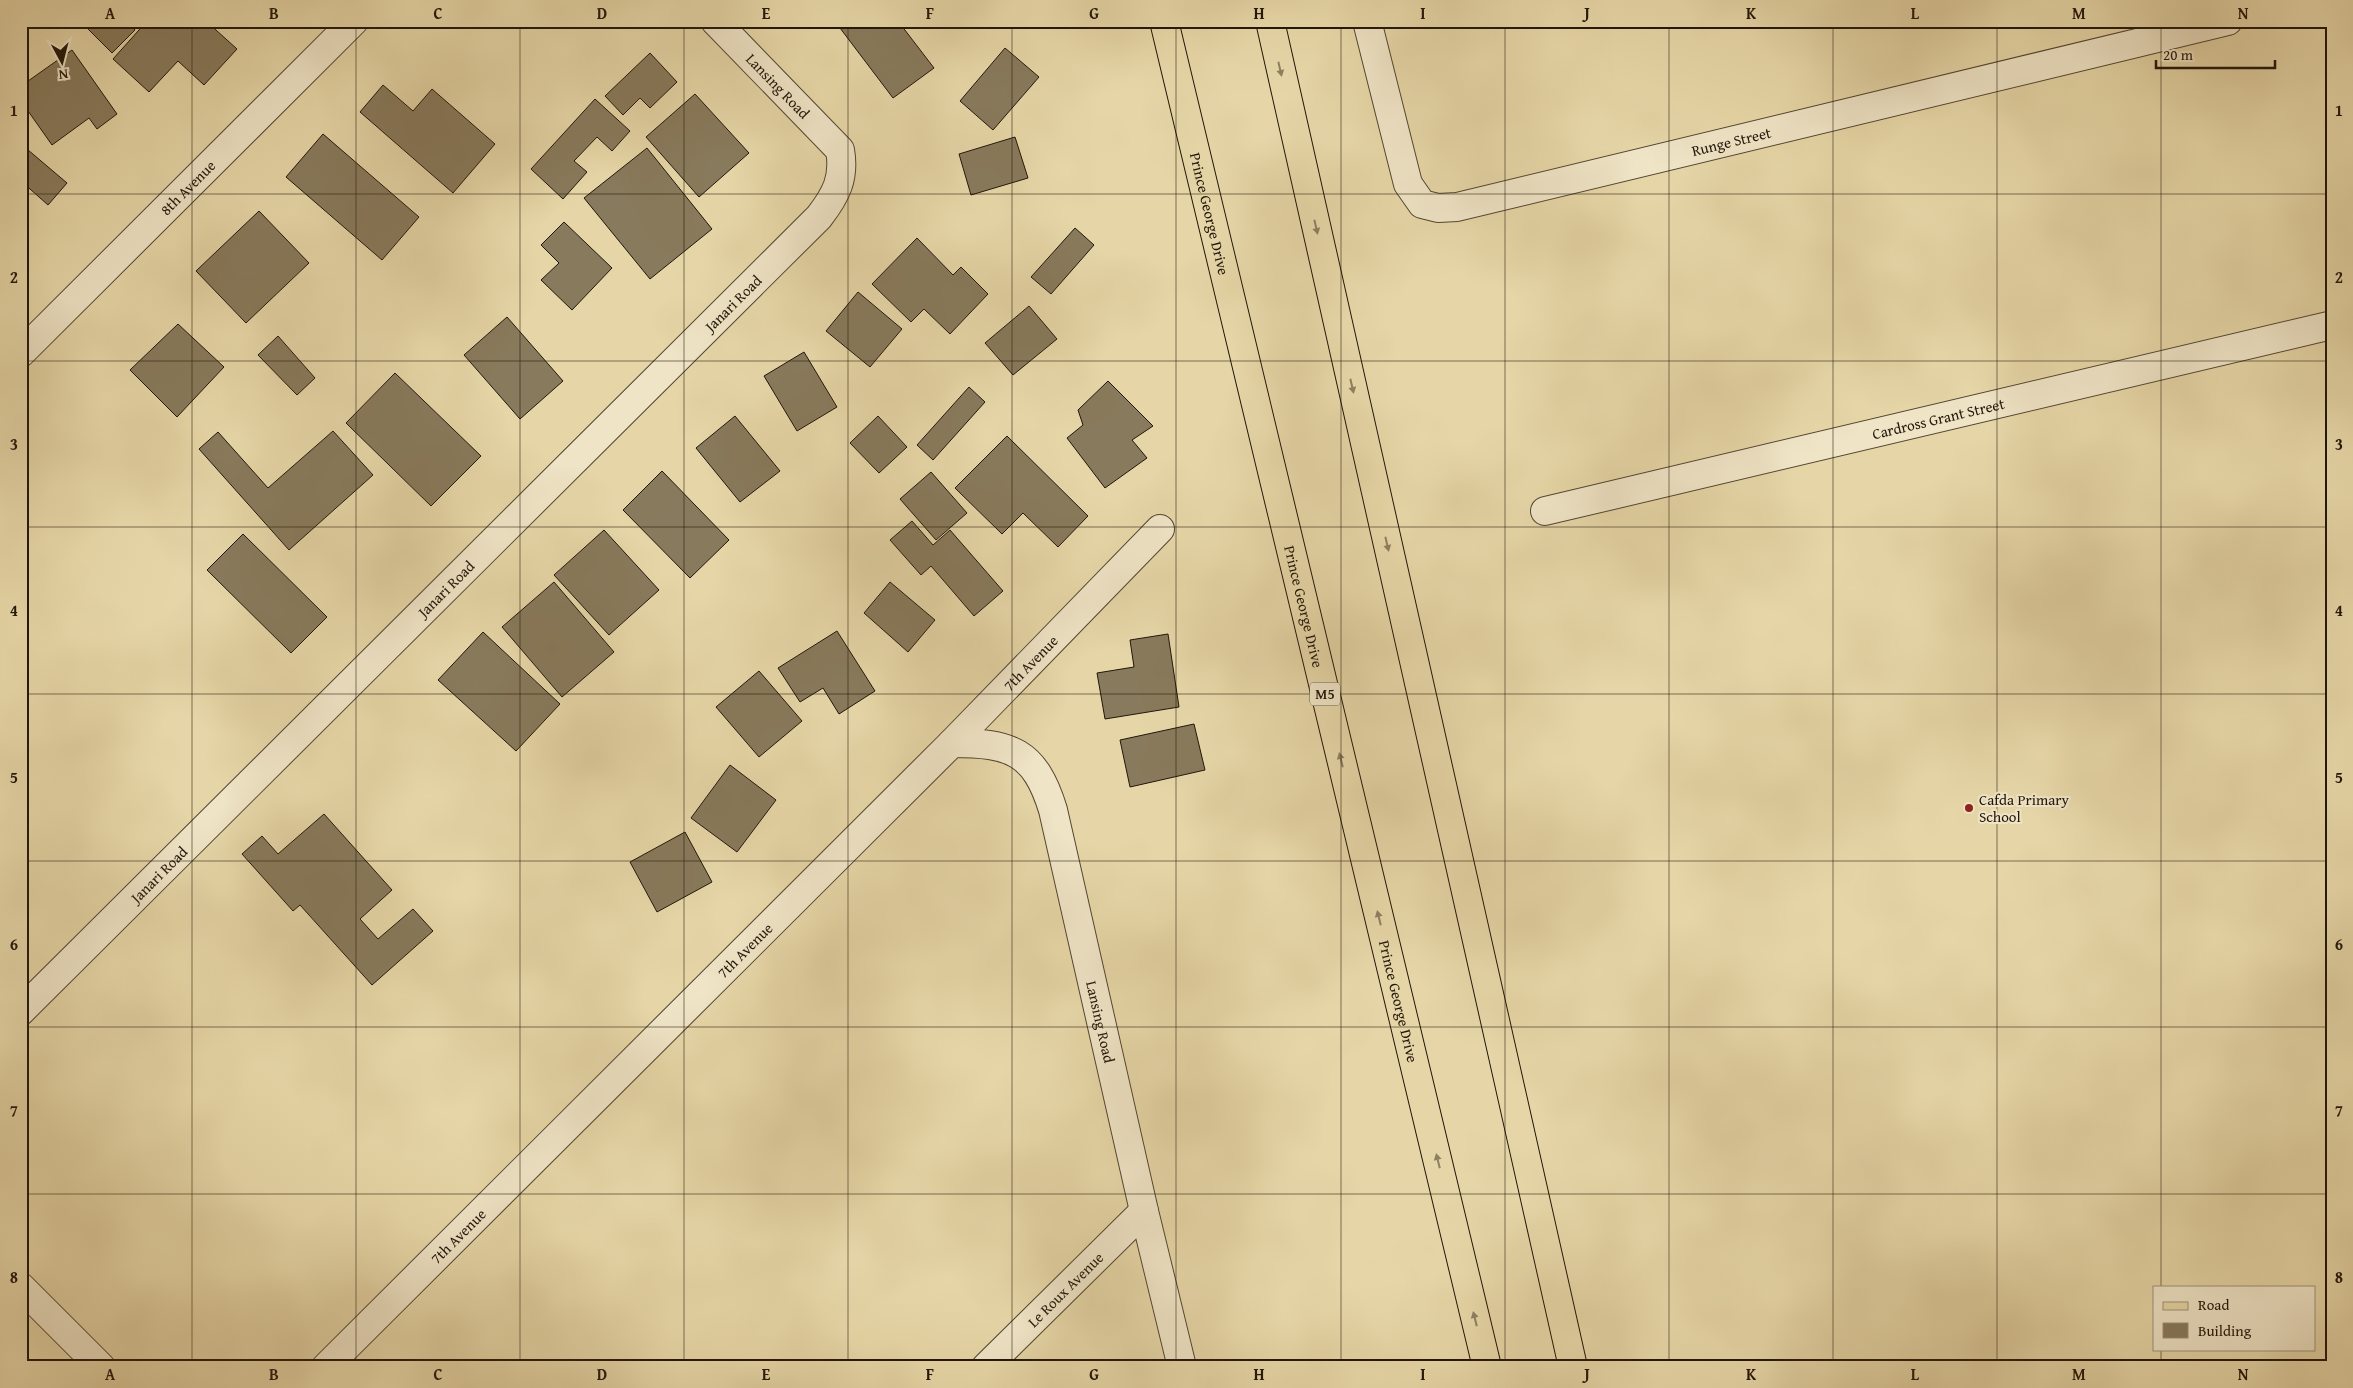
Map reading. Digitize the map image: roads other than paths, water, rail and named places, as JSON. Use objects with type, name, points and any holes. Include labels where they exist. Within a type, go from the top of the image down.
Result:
[{"type":"main road","name":"Prince George Drive","points":[[1164,21],[1487,1367]]},
{"type":"main road","points":[[1270,21],[1573,1367]]},
{"type":"street","name":"8th Avenue","points":[[21,352],[354,21]]},
{"type":"street","name":"Lansing Road","points":[[715,21],[840,150]]},
{"type":"street","name":"Runge Street","points":[[1367,21],[1408,184],[1422,204],[1438,208],[1467,204],[2228,21]]},
{"type":"street","name":"Janari Road","points":[[21,1011],[819,217],[832,200],[838,184],[843,167],[840,150]]},
{"type":"street","name":"Cardross Grant Street","points":[[1545,511],[2332,325]]},
{"type":"street","name":"7th Avenue","points":[[326,1367],[952,743],[1160,530]]},
{"type":"street","name":"Lansing Road","points":[[952,743],[984,743],[1011,750],[1032,765],[1045,784],[1053,810],[1144,1211],[1182,1367]]},
{"type":"street","name":"Le Roux Avenue","points":[[986,1367],[1144,1211]]},
{"type":"street","points":[[21,1287],[101,1367]]},
{"type":"place","name":"Cafda Primary School","points":[[1969,808]]}]
